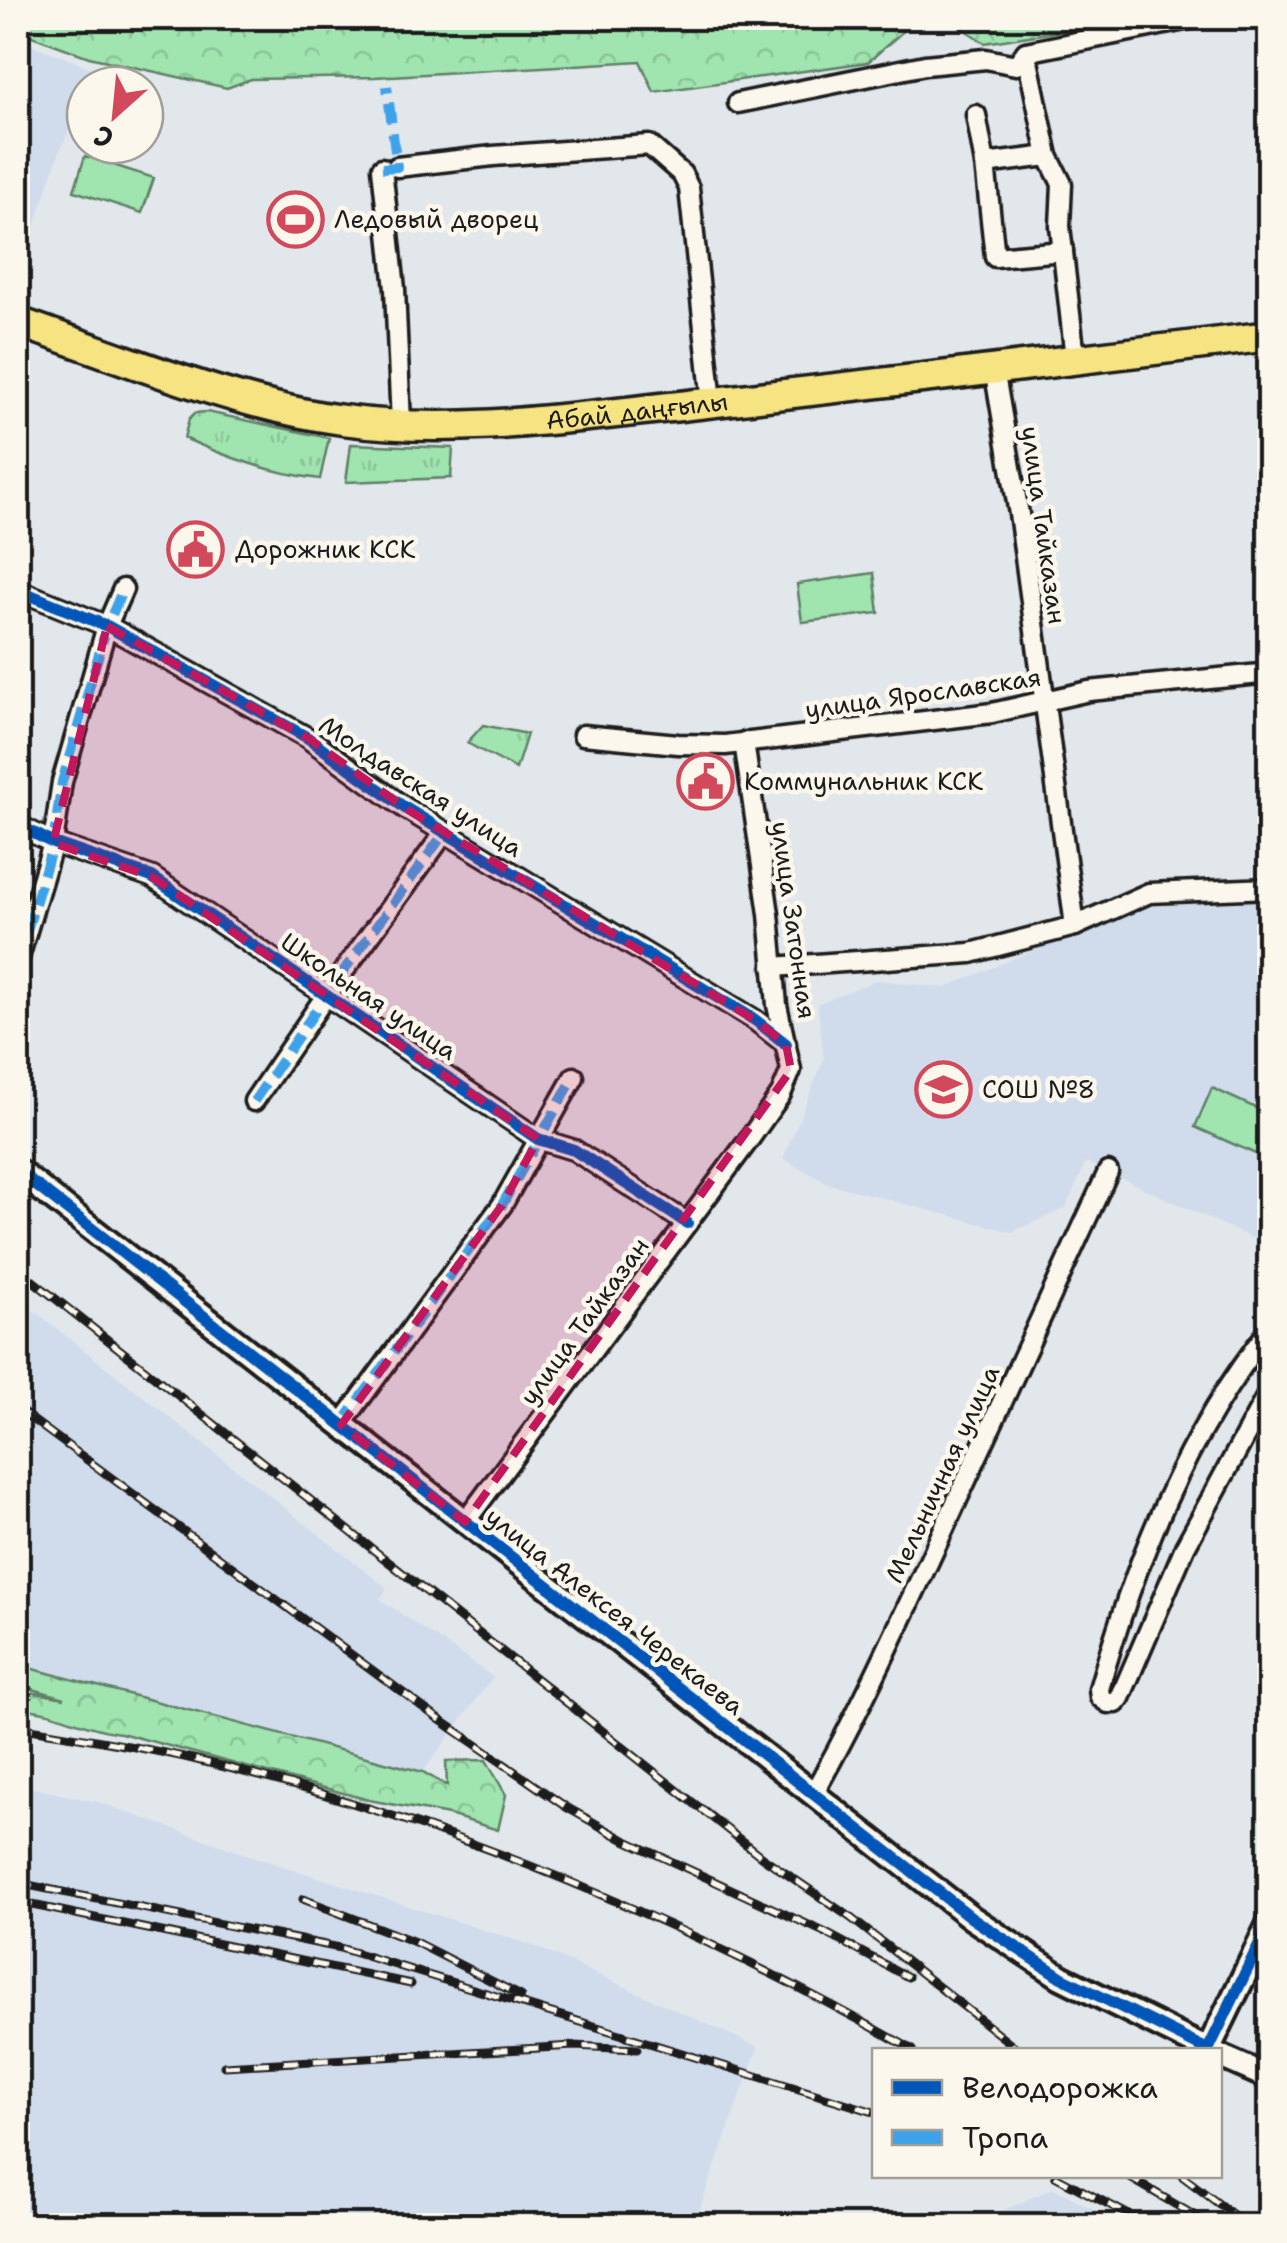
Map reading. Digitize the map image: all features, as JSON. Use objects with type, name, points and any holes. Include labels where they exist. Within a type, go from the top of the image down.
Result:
[{"type":"main road","name":"Абай даңғылы","points":[[18,322],[270,404],[344,420],[401,423],[496,424],[1270,336]]},
{"type":"street","points":[[738,103],[925,65],[986,59],[1016,65],[1026,52],[1195,18]]},
{"type":"street","points":[[1026,52],[1048,156],[1062,184],[1062,251],[1075,358]]},
{"type":"street","points":[[976,115],[996,257],[1062,251]]},
{"type":"street","points":[[401,423],[390,167],[649,145],[682,174],[689,188],[712,402]]},
{"type":"street","points":[[985,164],[1048,156]]},
{"type":"street","name":"улица Тайказан","points":[[994,369],[1020,520],[1075,926]]},
{"type":"street","points":[[18,961],[54,843],[62,782],[106,626],[123,589]]},
{"type":"street","name":"Молдавская улица","points":[[18,590],[106,626],[308,738],[405,808],[755,1020],[786,1044]]},
{"type":"street","name":"улица Ярославская","points":[[583,735],[678,744],[744,742],[898,726],[1089,691],[1270,673]]},
{"type":"street","name":"улица Затонная","points":[[744,742],[769,914],[777,1005],[786,1044]]},
{"type":"street","name":"Школьная улица","points":[[18,824],[54,843],[152,878],[538,1139],[574,1150],[687,1222]]},
{"type":"street","points":[[254,1101],[326,994],[445,832]]},
{"type":"street","points":[[773,967],[972,953],[1075,926],[1150,892],[1270,888]]},
{"type":"street","name":"улица Тайказан","points":[[465,1522],[781,1094],[791,1070],[786,1044]]},
{"type":"street","points":[[341,1425],[502,1204],[574,1077]]},
{"type":"street","name":"улица Алексея Черекаева","points":[[18,1172],[1010,1946],[1116,2007],[1204,2048]]},
{"type":"street","name":"Мельничная улица","points":[[813,1794],[893,1637],[1108,1172]]},
{"type":"street","points":[[1270,1329],[1238,1369],[1188,1456],[1147,1542],[1120,1613],[1098,1690],[1108,1703],[1116,1703],[1120,1698],[1185,1547],[1270,1390]]},
{"type":"street","points":[[1209,2048],[1270,1922]]},
{"type":"street","points":[[1222,2057],[1270,2078]]},
{"type":"highlighted area","points":[[107,626],[308,738],[405,808],[755,1020],[786,1044],[791,1070],[465,1522],[341,1425],[502,1205],[538,1139],[152,877],[53,843]]},
{"type":"shaded area","points":[[18,39],[83,65],[65,65],[65,139],[18,277]]},
{"type":"shaded area","points":[[1269,897],[1269,1246],[1086,1162],[1066,1208],[1012,1232],[829,1184],[783,1159],[824,1059],[817,1004],[876,980],[945,988],[1090,926],[1153,905]]},
{"type":"shaded area","points":[[18,1298],[387,1588],[380,1599],[493,1677],[423,1772],[18,1665]]},
{"type":"shaded area","points":[[18,1785],[98,1802],[254,1857],[534,1946],[758,2047],[694,2225],[18,2224]]},
{"type":"shaded area","points":[[1053,2188],[1125,2225],[971,2225]]},
{"type":"green space","points":[[18,18],[315,18],[368,22],[918,18],[868,62],[654,92],[640,61],[375,77],[251,79],[227,88],[165,74],[165,65],[125,65],[89,57],[18,31]]},
{"type":"green space","points":[[315,18],[622,18],[368,22]]},
{"type":"green space","points":[[947,18],[1144,18],[985,43]]},
{"type":"green space","points":[[82,165],[113,165],[154,178],[142,213],[74,191]]},
{"type":"green space","points":[[207,412],[329,438],[320,479],[250,464],[184,438],[189,419],[195,413]]},
{"type":"green space","points":[[351,444],[453,448],[451,478],[346,482]]},
{"type":"green space","points":[[874,573],[879,613],[802,622],[797,584]]},
{"type":"green space","points":[[483,725],[527,734],[516,769],[467,743]]},
{"type":"green space","points":[[1212,1088],[1269,1114],[1269,1160],[1195,1127]]},
{"type":"green space","points":[[18,1665],[423,1772],[447,1786],[446,1761],[486,1760],[506,1795],[498,1830],[449,1815],[369,1800],[44,1712],[18,1709],[18,1690],[65,1698],[18,1685]]},
{"type":"railway","points":[[18,1269],[762,1857],[851,1918],[1016,2048]]},
{"type":"railway","points":[[18,1409],[436,1717],[566,1807],[623,1839],[824,1932],[908,1977]]},
{"type":"railway","points":[[18,1727],[197,1760],[384,1813],[475,1845],[566,1880],[742,1959],[909,2048]]},
{"type":"railway","points":[[18,1883],[340,1948],[872,2111]]},
{"type":"railway","points":[[303,1899],[415,1942],[521,1996]]},
{"type":"railway","points":[[18,1902],[411,1984]]},
{"type":"railway","points":[[224,2066],[574,2046],[637,2049]]},
{"type":"railway","points":[[1059,2178],[1150,2226]]},
{"type":"railway","points":[[1130,2178],[1212,2226]]},
{"type":"railway","points":[[1185,2178],[1248,2226]]},
{"type":"marked path","points":[[382,168],[397,167],[387,86]]},
{"type":"marked path","points":[[18,961],[53,843],[62,782],[107,626],[123,589]]},
{"type":"marked path","points":[[254,1101],[445,832]]},
{"type":"marked path","points":[[341,1425],[502,1205],[574,1077]]},
{"type":"cycle path","points":[[18,590],[107,626],[308,738],[405,808],[755,1020],[786,1044]]},
{"type":"cycle path","points":[[18,825],[53,843],[152,877],[538,1139],[574,1150],[687,1223]]},
{"type":"cycle path","points":[[18,1171],[972,1918],[1061,1977],[1204,2048]]},
{"type":"cycle path","points":[[1209,2048],[1270,1922]]},
{"type":"place","name":"Ледовый дворец","points":[[295,219]]},
{"type":"place","name":"Дорожник КСК","points":[[196,549]]},
{"type":"place","name":"Коммунальник КСК","points":[[705,781]]},
{"type":"place","name":"СОШ №8","points":[[943,1089]]}]
